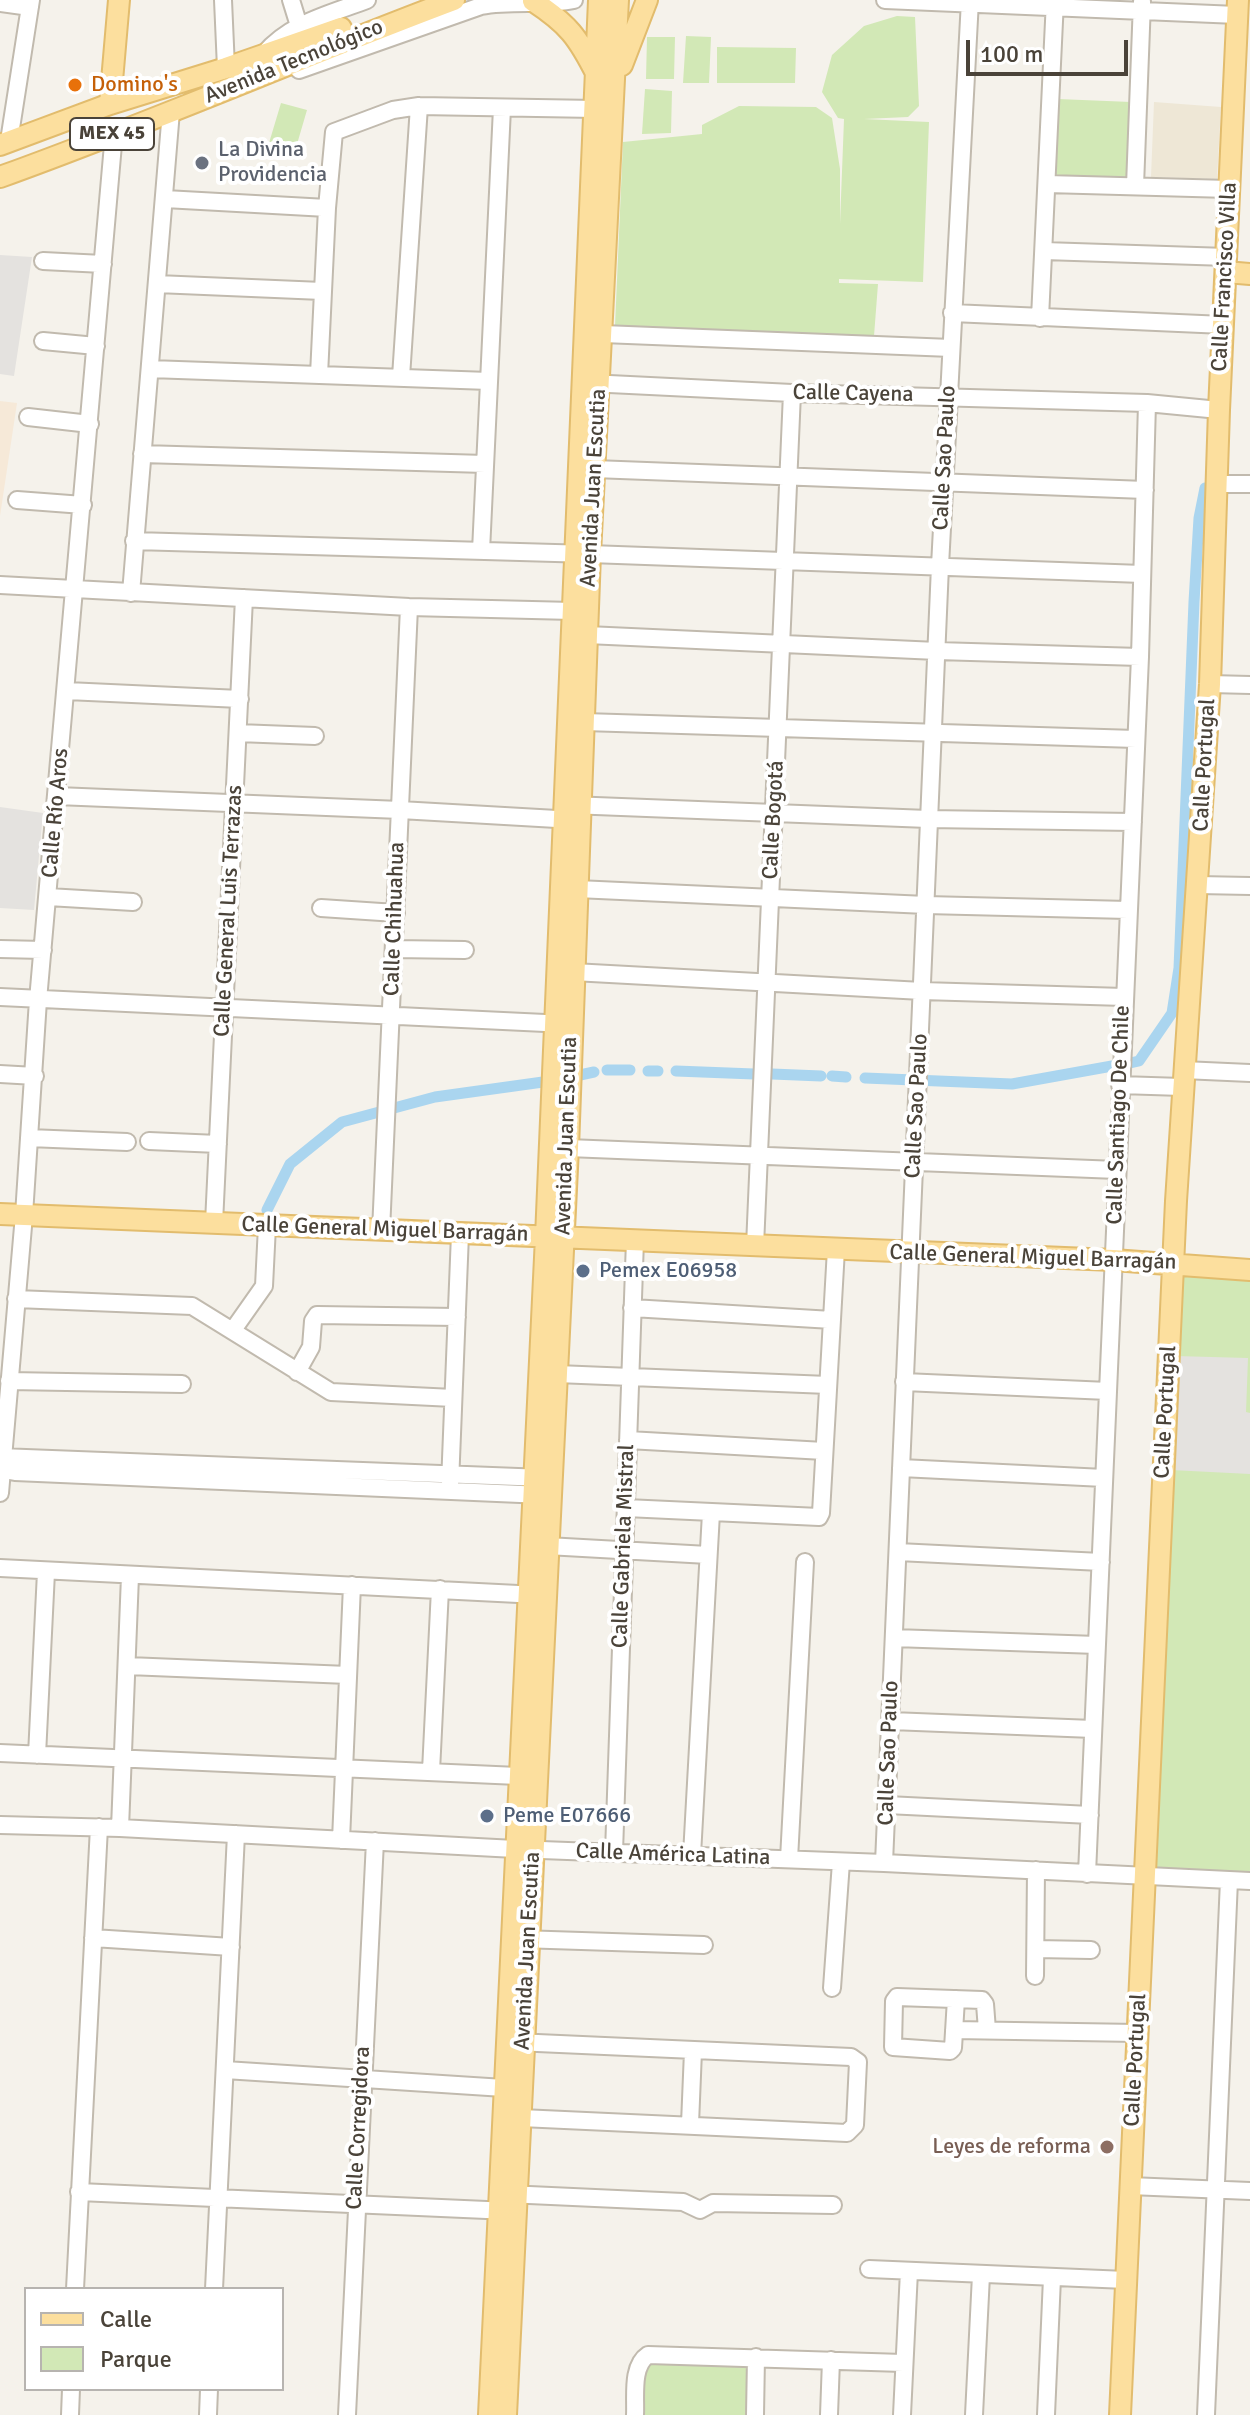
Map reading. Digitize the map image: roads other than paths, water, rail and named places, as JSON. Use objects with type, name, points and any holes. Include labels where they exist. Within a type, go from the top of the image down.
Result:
[{"type":"main road","points":[[110,104],[119,0]]},
{"type":"main road","name":"Avenida Tecnológico","points":[[0,177],[225,90],[416,0]]},
{"type":"main road","name":"Avenida Tecnológico","points":[[3,142],[264,55],[333,38],[454,0]]},
{"type":"main road","name":"Avenida Juan Escutia","points":[[563,1034],[573,972],[577,889],[572,813],[584,722],[587,635],[582,554],[591,383],[599,0]]},
{"type":"main road","name":"Avenida Juan Escutia","points":[[489,2415],[507,2202],[521,2118],[515,2042],[561,1085],[572,813],[573,611],[594,469],[591,383],[603,334],[618,0]]},
{"type":"main road","points":[[613,95],[631,37],[647,0]]},
{"type":"main road","points":[[533,1],[564,23],[581,45],[597,76]]},
{"type":"main road","name":"Calle Francisco Villa","points":[[1219,410],[1229,189],[1242,77],[1238,8]]},
{"type":"main road","points":[[0,167],[29,167]]},
{"type":"main road","points":[[1227,265],[1250,274]]},
{"type":"main road","name":"Calle Portugal","points":[[1120,2415],[1173,1263],[1210,684],[1219,410]]},
{"type":"main road","name":"Avenida Juan Escutia","points":[[524,1849],[518,1776],[536,1595],[547,1546],[541,1486],[557,1374],[554,1237],[568,1148],[561,1085]]},
{"type":"main road","name":"Calle General Miguel Barragán","points":[[0,1214],[1113,1260],[1250,1270]]},
{"type":"main road","name":"Avenida Juan Escutia","points":[[506,2415],[504,2088],[515,2042]]},
{"type":"street","points":[[223,0],[226,68]]},
{"type":"street","points":[[291,0],[299,26]]},
{"type":"street","points":[[264,55],[281,36],[299,26],[367,0]]},
{"type":"street","points":[[885,0],[1238,8]]},
{"type":"street","points":[[225,90],[271,81],[481,6],[565,1]]},
{"type":"street","name":"Calle Sao Paulo","points":[[884,1863],[928,819],[970,2]]},
{"type":"street","points":[[0,3],[30,4],[3,142]]},
{"type":"street","points":[[1040,318],[1055,3]]},
{"type":"street","points":[[1135,186],[1142,5]]},
{"type":"street","points":[[319,375],[334,132],[393,110],[419,106],[596,109]]},
{"type":"street","points":[[401,377],[419,106]]},
{"type":"street","points":[[481,551],[502,108]]},
{"type":"street","points":[[131,593],[171,111]]},
{"type":"street","name":"Calle Río Aros","points":[[0,1493],[35,1076],[38,1000],[114,133]]},
{"type":"street","points":[[1047,184],[1229,189]]},
{"type":"street","points":[[165,199],[327,208]]},
{"type":"street","points":[[1044,251],[1227,265]]},
{"type":"street","points":[[43,261],[103,264]]},
{"type":"street","points":[[157,284],[322,291]]},
{"type":"street","points":[[952,313],[1224,325]]},
{"type":"street","points":[[603,334],[951,348]]},
{"type":"street","points":[[43,341],[96,346]]},
{"type":"street","points":[[150,369],[489,381]]},
{"type":"street","name":"Calle Cayena","points":[[591,383],[792,393],[1147,403],[1219,410]]},
{"type":"street","name":"Calle Bogotá","points":[[755,1246],[792,393]]},
{"type":"street","name":"Calle Santiago De Chile","points":[[1087,1874],[1140,657],[1147,403]]},
{"type":"street","points":[[28,417],[90,424]]},
{"type":"street","points":[[142,454],[485,464]]},
{"type":"street","points":[[594,469],[1145,490]]},
{"type":"street","points":[[1218,484],[1250,484]]},
{"type":"street","points":[[17,500],[83,505]]},
{"type":"street","points":[[134,541],[1142,574]]},
{"type":"street","points":[[0,585],[409,607],[573,611]]},
{"type":"street","name":"Calle General Luis Terrazas","points":[[214,1223],[244,598]]},
{"type":"street","name":"Calle Chihuahua","points":[[381,1231],[409,607]]},
{"type":"street","points":[[587,635],[1140,657]]},
{"type":"street","points":[[1210,684],[1250,685]]},
{"type":"street","points":[[67,691],[240,699]]},
{"type":"street","points":[[584,722],[1136,739]]},
{"type":"street","points":[[238,733],[315,736]]},
{"type":"street","points":[[57,796],[400,810],[775,813],[1133,822]]},
{"type":"street","points":[[1198,885],[1250,886]]},
{"type":"street","points":[[577,889],[926,905],[1128,910]]},
{"type":"street","points":[[48,897],[133,902]]},
{"type":"street","points":[[321,908],[396,913]]},
{"type":"street","points":[[0,949],[43,950]]},
{"type":"street","points":[[394,949],[465,950]]},
{"type":"street","points":[[573,972],[922,991],[1124,997]]},
{"type":"street","points":[[0,997],[391,1014],[563,1034]]},
{"type":"street","points":[[1120,1085],[1250,1073]]},
{"type":"street","points":[[0,1074],[35,1076]]},
{"type":"street","points":[[29,1138],[127,1142]]},
{"type":"street","points":[[149,1141],[218,1144]]},
{"type":"street","points":[[568,1148],[1117,1170]]},
{"type":"street","points":[[233,1330],[264,1286],[267,1226]]},
{"type":"street","points":[[450,1492],[460,1234]]},
{"type":"street","name":"Calle Gabriela Mistral","points":[[614,1852],[635,1240]]},
{"type":"street","points":[[626,1508],[819,1517],[836,1249]]},
{"type":"street","points":[[16,1299],[186,1305],[197,1308],[335,1393],[453,1398]]},
{"type":"street","points":[[632,1308],[832,1320]]},
{"type":"street","points":[[297,1372],[311,1347],[313,1321],[317,1315],[457,1317]]},
{"type":"street","points":[[557,1374],[828,1385]]},
{"type":"street","points":[[9,1381],[182,1384]]},
{"type":"street","points":[[904,1382],[1108,1391]]},
{"type":"street","points":[[628,1440],[824,1451]]},
{"type":"street","points":[[1,1463],[172,1471],[293,1485],[450,1492],[541,1486]]},
{"type":"street","points":[[172,1471],[293,1467],[451,1473],[541,1486]]},
{"type":"street","points":[[293,1467],[293,1485]]},
{"type":"street","points":[[901,1468],[1104,1478]]},
{"type":"street","points":[[692,1855],[711,1513]]},
{"type":"street","points":[[547,1546],[708,1555]]},
{"type":"street","points":[[898,1552],[1101,1562]]},
{"type":"street","points":[[789,1859],[805,1562]]},
{"type":"street","points":[[0,1568],[536,1595]]},
{"type":"street","points":[[37,1755],[46,1572]]},
{"type":"street","points":[[120,1828],[130,1576]]},
{"type":"street","points":[[341,1840],[352,1585]]},
{"type":"street","points":[[431,1771],[440,1589]]},
{"type":"street","points":[[894,1638],[1097,1645]]},
{"type":"street","points":[[128,1666],[348,1675]]},
{"type":"street","points":[[891,1721],[1093,1729]]},
{"type":"street","points":[[0,1753],[518,1776]]},
{"type":"street","points":[[887,1805],[1090,1815]]},
{"type":"street","name":"Calle América Latina","points":[[0,1825],[99,1827],[1250,1881]]},
{"type":"street","points":[[75,2287],[99,1827]]},
{"type":"street","points":[[214,2287],[236,1834]]},
{"type":"street","name":"Calle Corregidora","points":[[347,2415],[375,1841]]},
{"type":"street","points":[[832,1988],[841,1862]]},
{"type":"street","points":[[1035,1976],[1036,1870]]},
{"type":"street","points":[[1206,2415],[1229,1880]]},
{"type":"street","points":[[93,1938],[231,1947]]},
{"type":"street","points":[[520,1939],[704,1945]]},
{"type":"street","points":[[1036,1949],[1091,1950]]},
{"type":"street","points":[[956,1999],[953,2048],[948,2052],[896,2049],[892,2045],[896,1998],[956,1999],[984,2002],[987,2030]]},
{"type":"street","points":[[954,2030],[1137,2033]]},
{"type":"street","points":[[515,2042],[856,2059],[853,2130],[847,2133],[521,2118]]},
{"type":"street","points":[[690,2124],[693,2051]]},
{"type":"street","points":[[225,2070],[504,2088]]},
{"type":"street","points":[[1130,2186],[1250,2191]]},
{"type":"street","points":[[79,2192],[355,2204],[683,2202],[698,2195],[713,2203],[833,2205]]},
{"type":"street","points":[[869,2269],[1126,2280]]},
{"type":"street","points":[[902,2415],[909,2271]]},
{"type":"street","points":[[974,2415],[981,2275]]},
{"type":"street","points":[[1046,2415],[1052,2278]]},
{"type":"street","points":[[635,2415],[637,2368],[648,2355],[903,2363]]},
{"type":"street","points":[[755,2415],[756,2357]]},
{"type":"street","points":[[829,2415],[831,2360]]},
{"type":"street","points":[[70,2415],[71,2391]]},
{"type":"street","points":[[208,2415],[209,2391]]},
{"type":"waterway","points":[[1130,1063],[1139,1061],[1172,1013],[1179,968],[1194,602],[1199,518],[1205,488]]},
{"type":"waterway","points":[[865,1078],[1012,1084],[1112,1066]]},
{"type":"waterway","points":[[607,1070],[630,1070]]},
{"type":"waterway","points":[[648,1071],[658,1071]]},
{"type":"waterway","points":[[676,1071],[754,1074]]},
{"type":"waterway","points":[[580,1075],[594,1072]]},
{"type":"waterway","points":[[772,1074],[821,1076]]},
{"type":"waterway","points":[[832,1076],[846,1077]]},
{"type":"waterway","points":[[267,1210],[290,1164],[342,1122],[435,1097],[543,1082]]},
{"type":"place","name":"Domino's","points":[[75,85]]},
{"type":"place","name":"La Divina Providencia","points":[[202,163]]},
{"type":"place","name":"Pemex E06958","points":[[583,1271]]},
{"type":"place","name":"Peme E07666","points":[[487,1816]]},
{"type":"place","name":"Leyes de reforma","points":[[1107,2147]]}]
